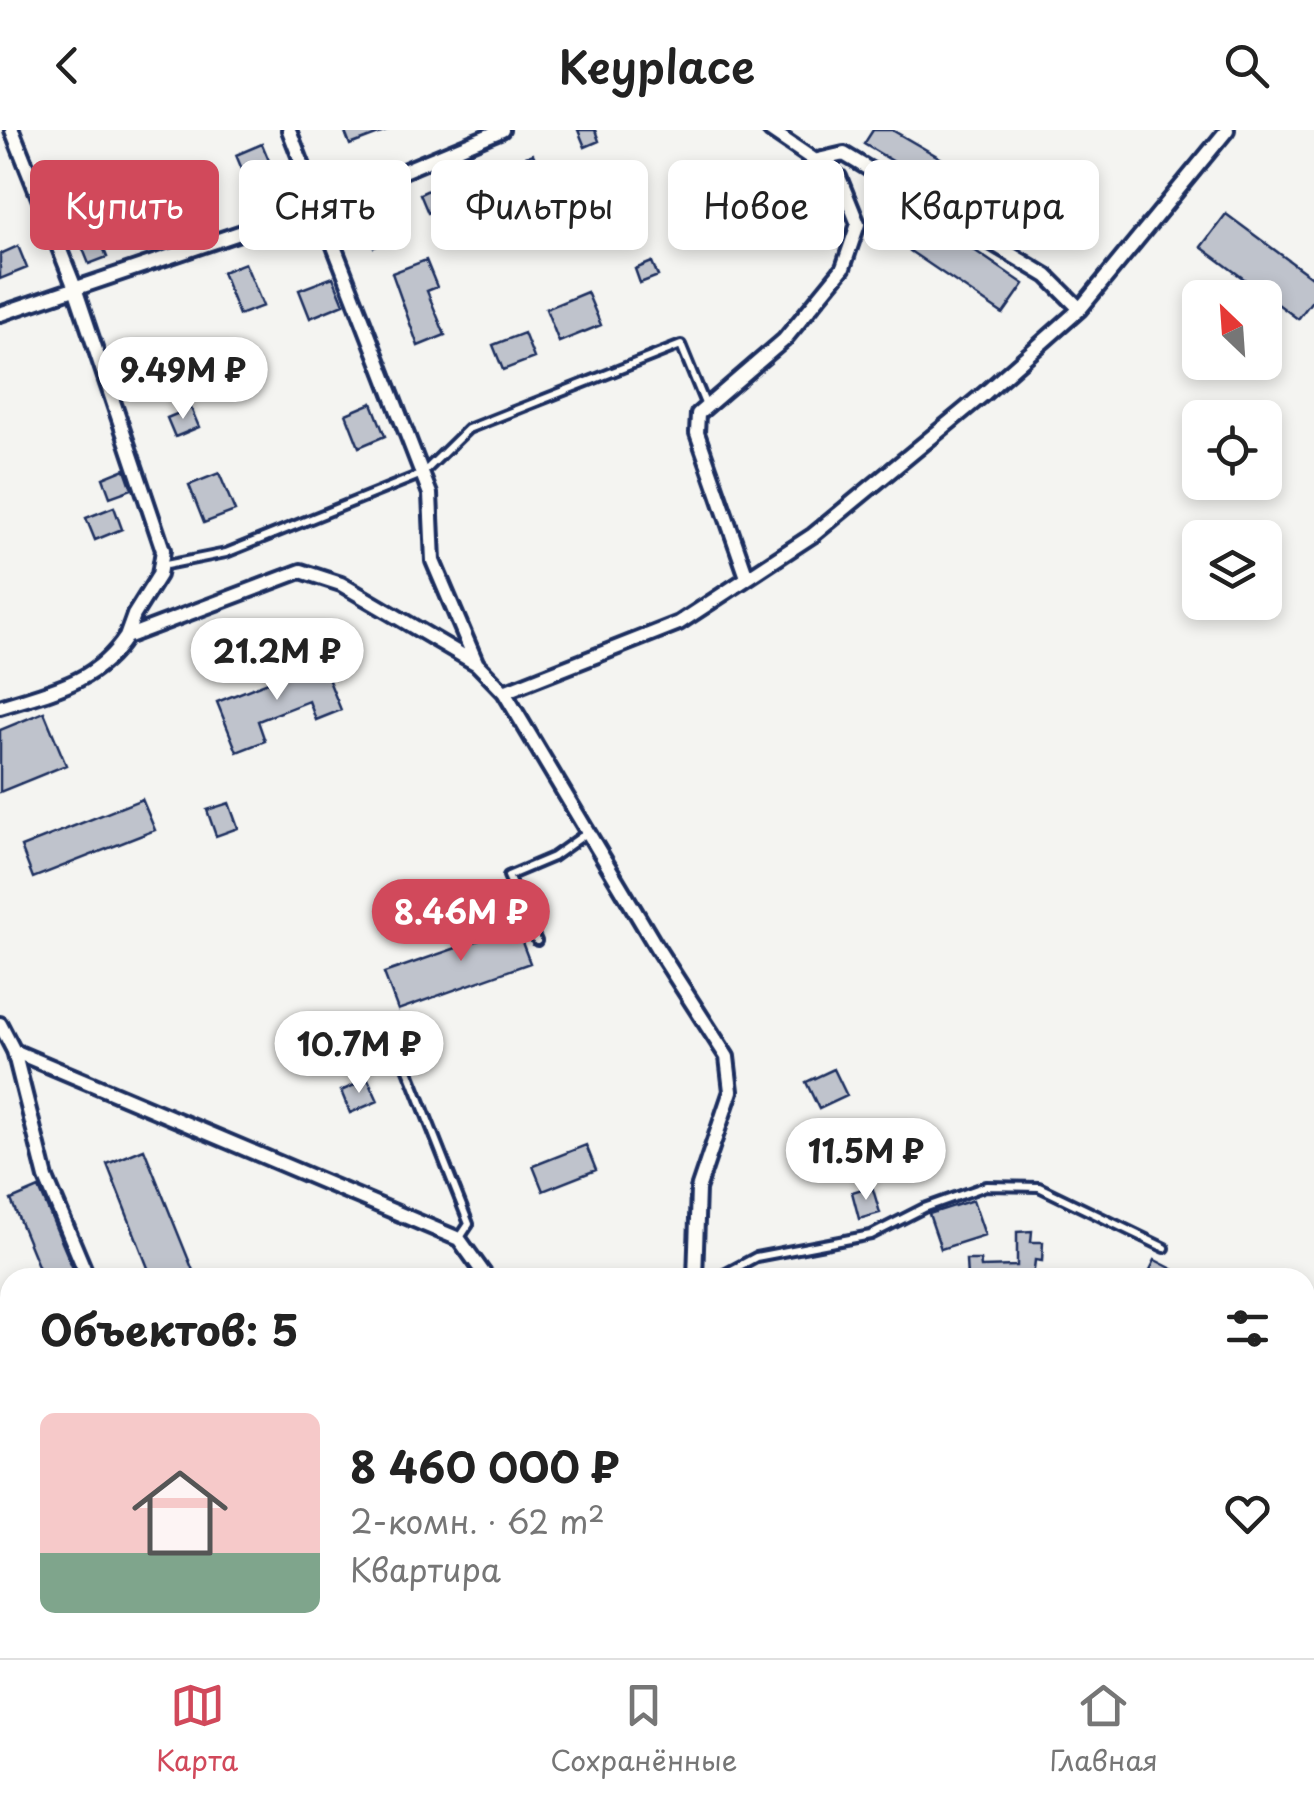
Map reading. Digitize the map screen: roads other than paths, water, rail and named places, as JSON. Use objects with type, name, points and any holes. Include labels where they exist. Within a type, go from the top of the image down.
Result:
[{"type":"street","points":[[0,707],[82,681],[112,658],[159,575],[162,550],[74,288],[12,130]]},
{"type":"street","points":[[289,130],[301,160]]},
{"type":"street","points":[[411,168],[502,130]]},
{"type":"street","points":[[770,130],[818,160],[844,154],[1047,276],[1080,309]]},
{"type":"street","points":[[504,692],[678,622],[813,535],[986,393],[1080,309],[1227,130]]},
{"type":"street","points":[[747,577],[697,433],[698,414],[784,340],[843,268],[858,224],[844,191]]},
{"type":"street","points":[[0,314],[239,233]]},
{"type":"street","points":[[336,250],[430,494],[432,561],[476,664]]},
{"type":"street","points":[[126,637],[301,571],[341,584],[476,664],[504,692],[727,1056],[731,1091],[698,1190],[695,1268]]},
{"type":"street","points":[[0,1024],[14,1051],[46,1178],[84,1268]]},
{"type":"street","points":[[14,1051],[459,1239],[480,1268]]},
{"type":"lane","points":[[160,566],[226,552],[422,474],[468,430],[681,345],[706,406]]},
{"type":"lane","points":[[537,942],[508,876],[553,857],[588,832]]},
{"type":"lane","points":[[407,1068],[469,1224],[459,1239]]},
{"type":"lane","points":[[736,1268],[756,1257],[871,1235],[924,1208],[986,1186],[1039,1187],[1165,1248]]}]
